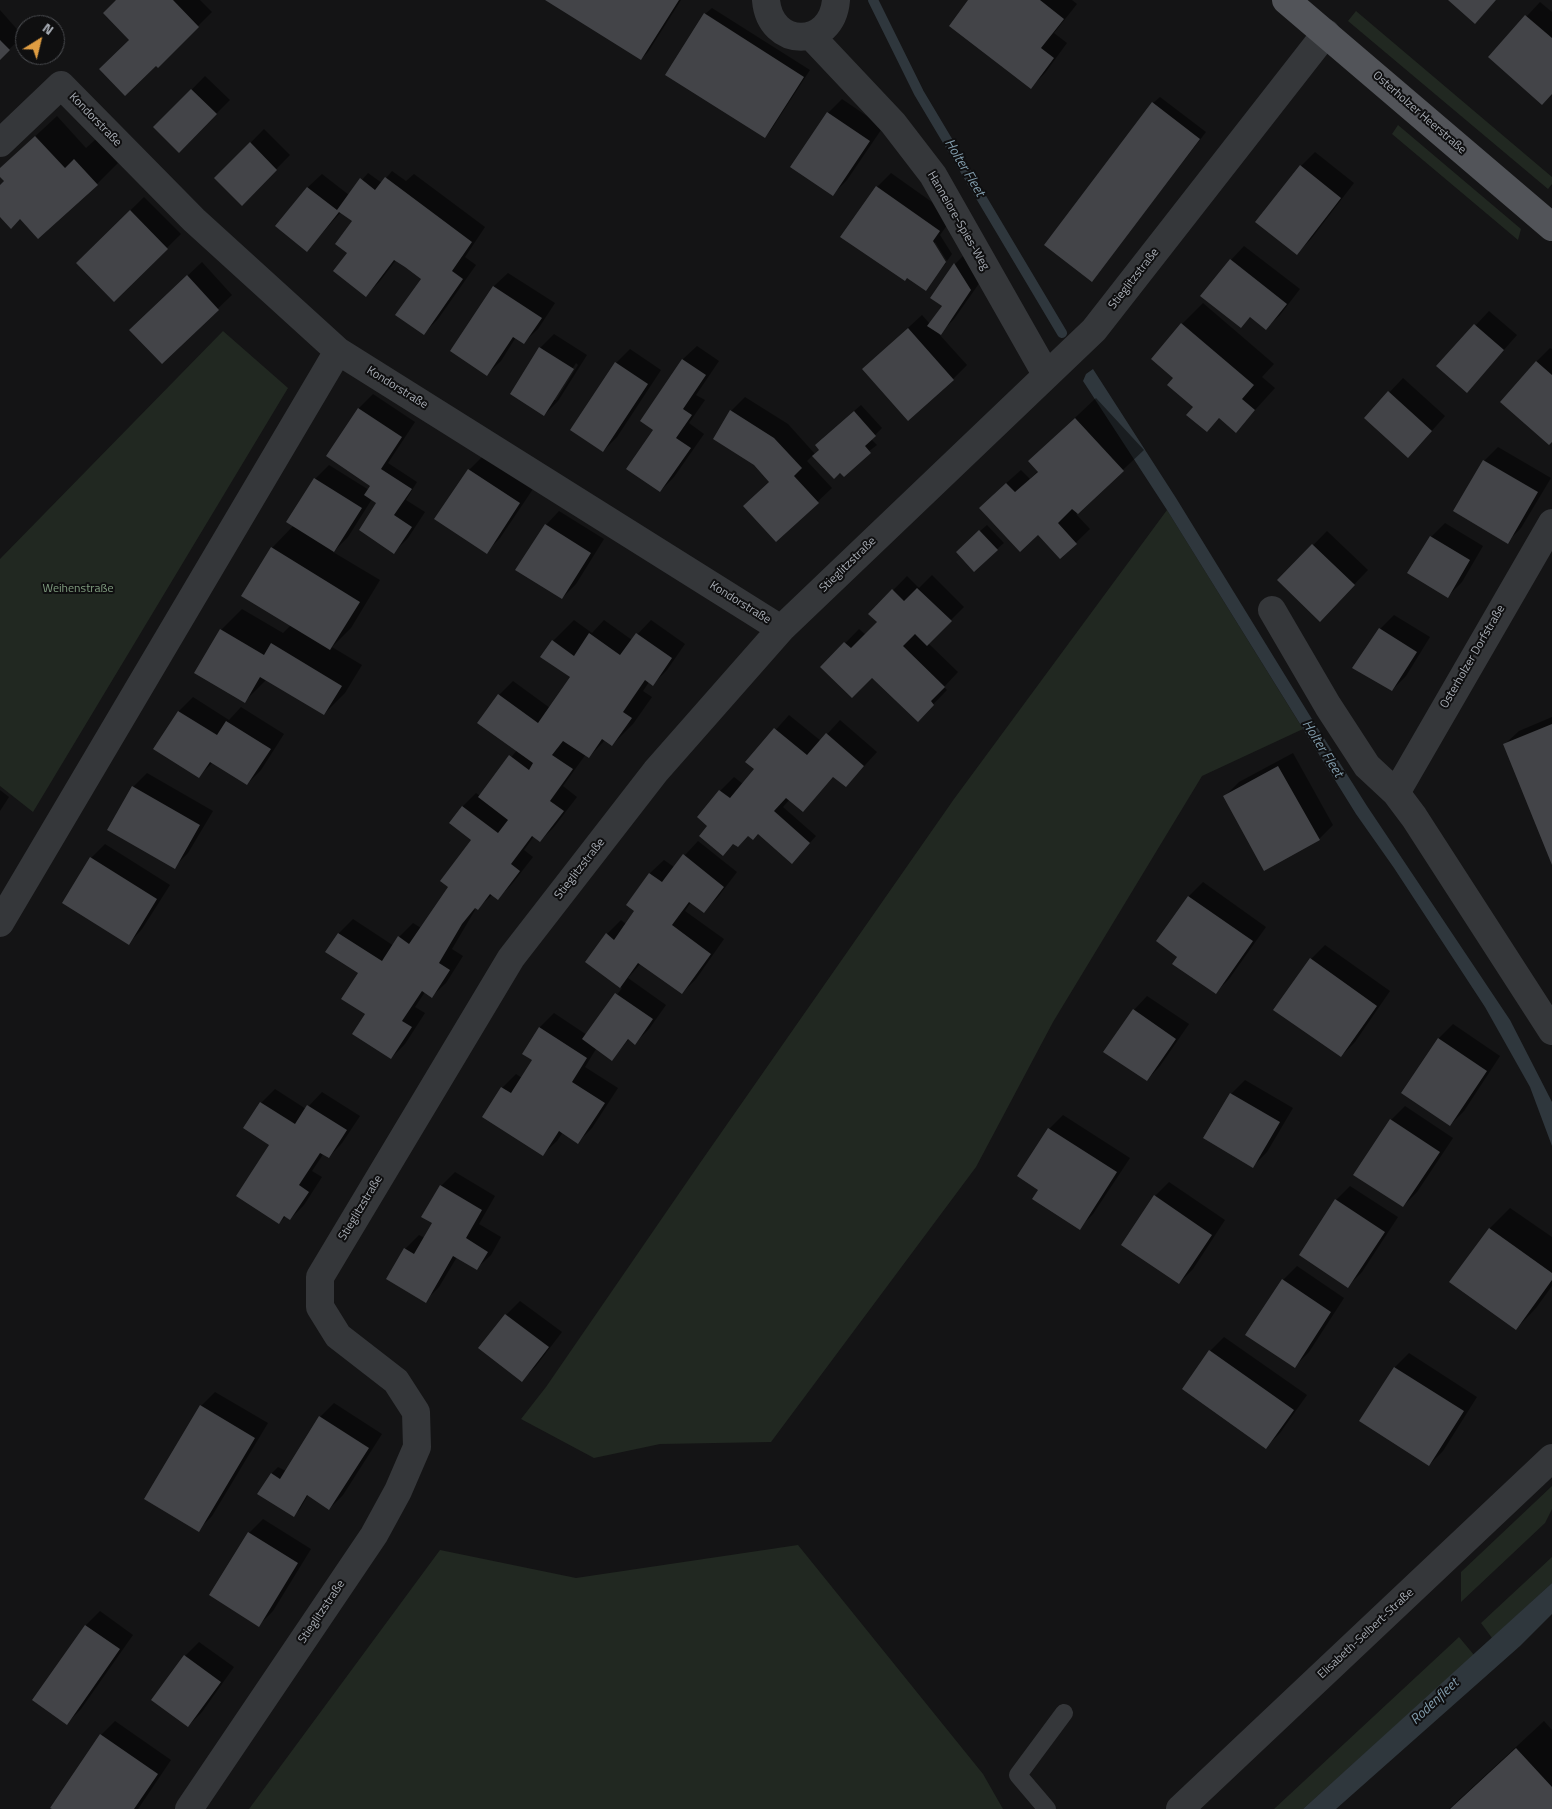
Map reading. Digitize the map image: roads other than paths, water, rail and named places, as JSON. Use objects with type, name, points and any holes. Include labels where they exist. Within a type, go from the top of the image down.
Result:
[{"type":"main road","name":"Osterholzer Heerstraße","points":[[1286,0],[1552,227]]},
{"type":"street","points":[[766,0],[771,21],[789,35],[800,37],[811,36],[822,30],[830,22],[835,11],[836,0]]},
{"type":"street","name":"Stieglitzstraße","points":[[189,1809],[374,1535],[398,1491],[417,1447],[416,1412],[396,1380],[338,1336],[320,1307],[320,1277],[511,958],[656,771],[781,629],[1094,330],[1326,33]]},
{"type":"street","name":"Hannelore-Spies-Weg","points":[[811,36],[893,124],[933,175],[1046,374]]},
{"type":"street","name":"Kondorstraße","points":[[0,143],[61,85],[194,220],[338,351],[781,629]]},
{"type":"street","points":[[0,923],[338,351]]},
{"type":"street","name":"Osterholzer Dorfstraße","points":[[1396,793],[1552,523]]},
{"type":"street","points":[[1272,610],[1328,706],[1367,766],[1396,793],[1414,817],[1552,1031]]},
{"type":"street","name":"Elisabeth-Selbert-Straße","points":[[1180,1809],[1552,1458]]},
{"type":"lane","points":[[1047,1809],[1018,1775],[1064,1713]]},
{"type":"water","points":[[1093,369],[1176,498],[1367,806],[1510,1020],[1552,1102],[1552,1146],[1530,1087],[1485,1007],[1394,868],[1356,814],[1167,510],[1083,381],[1086,374]]},
{"type":"water","name":"Rodenfleet","points":[[1552,1583],[1552,1614],[1520,1646],[1336,1809],[1303,1809]]},
{"type":"waterway","name":"Holter Fleet","points":[[873,0],[919,93],[1062,333]]},
{"type":"park label","name":"Weihenstraße","points":[[78,589]]}]
